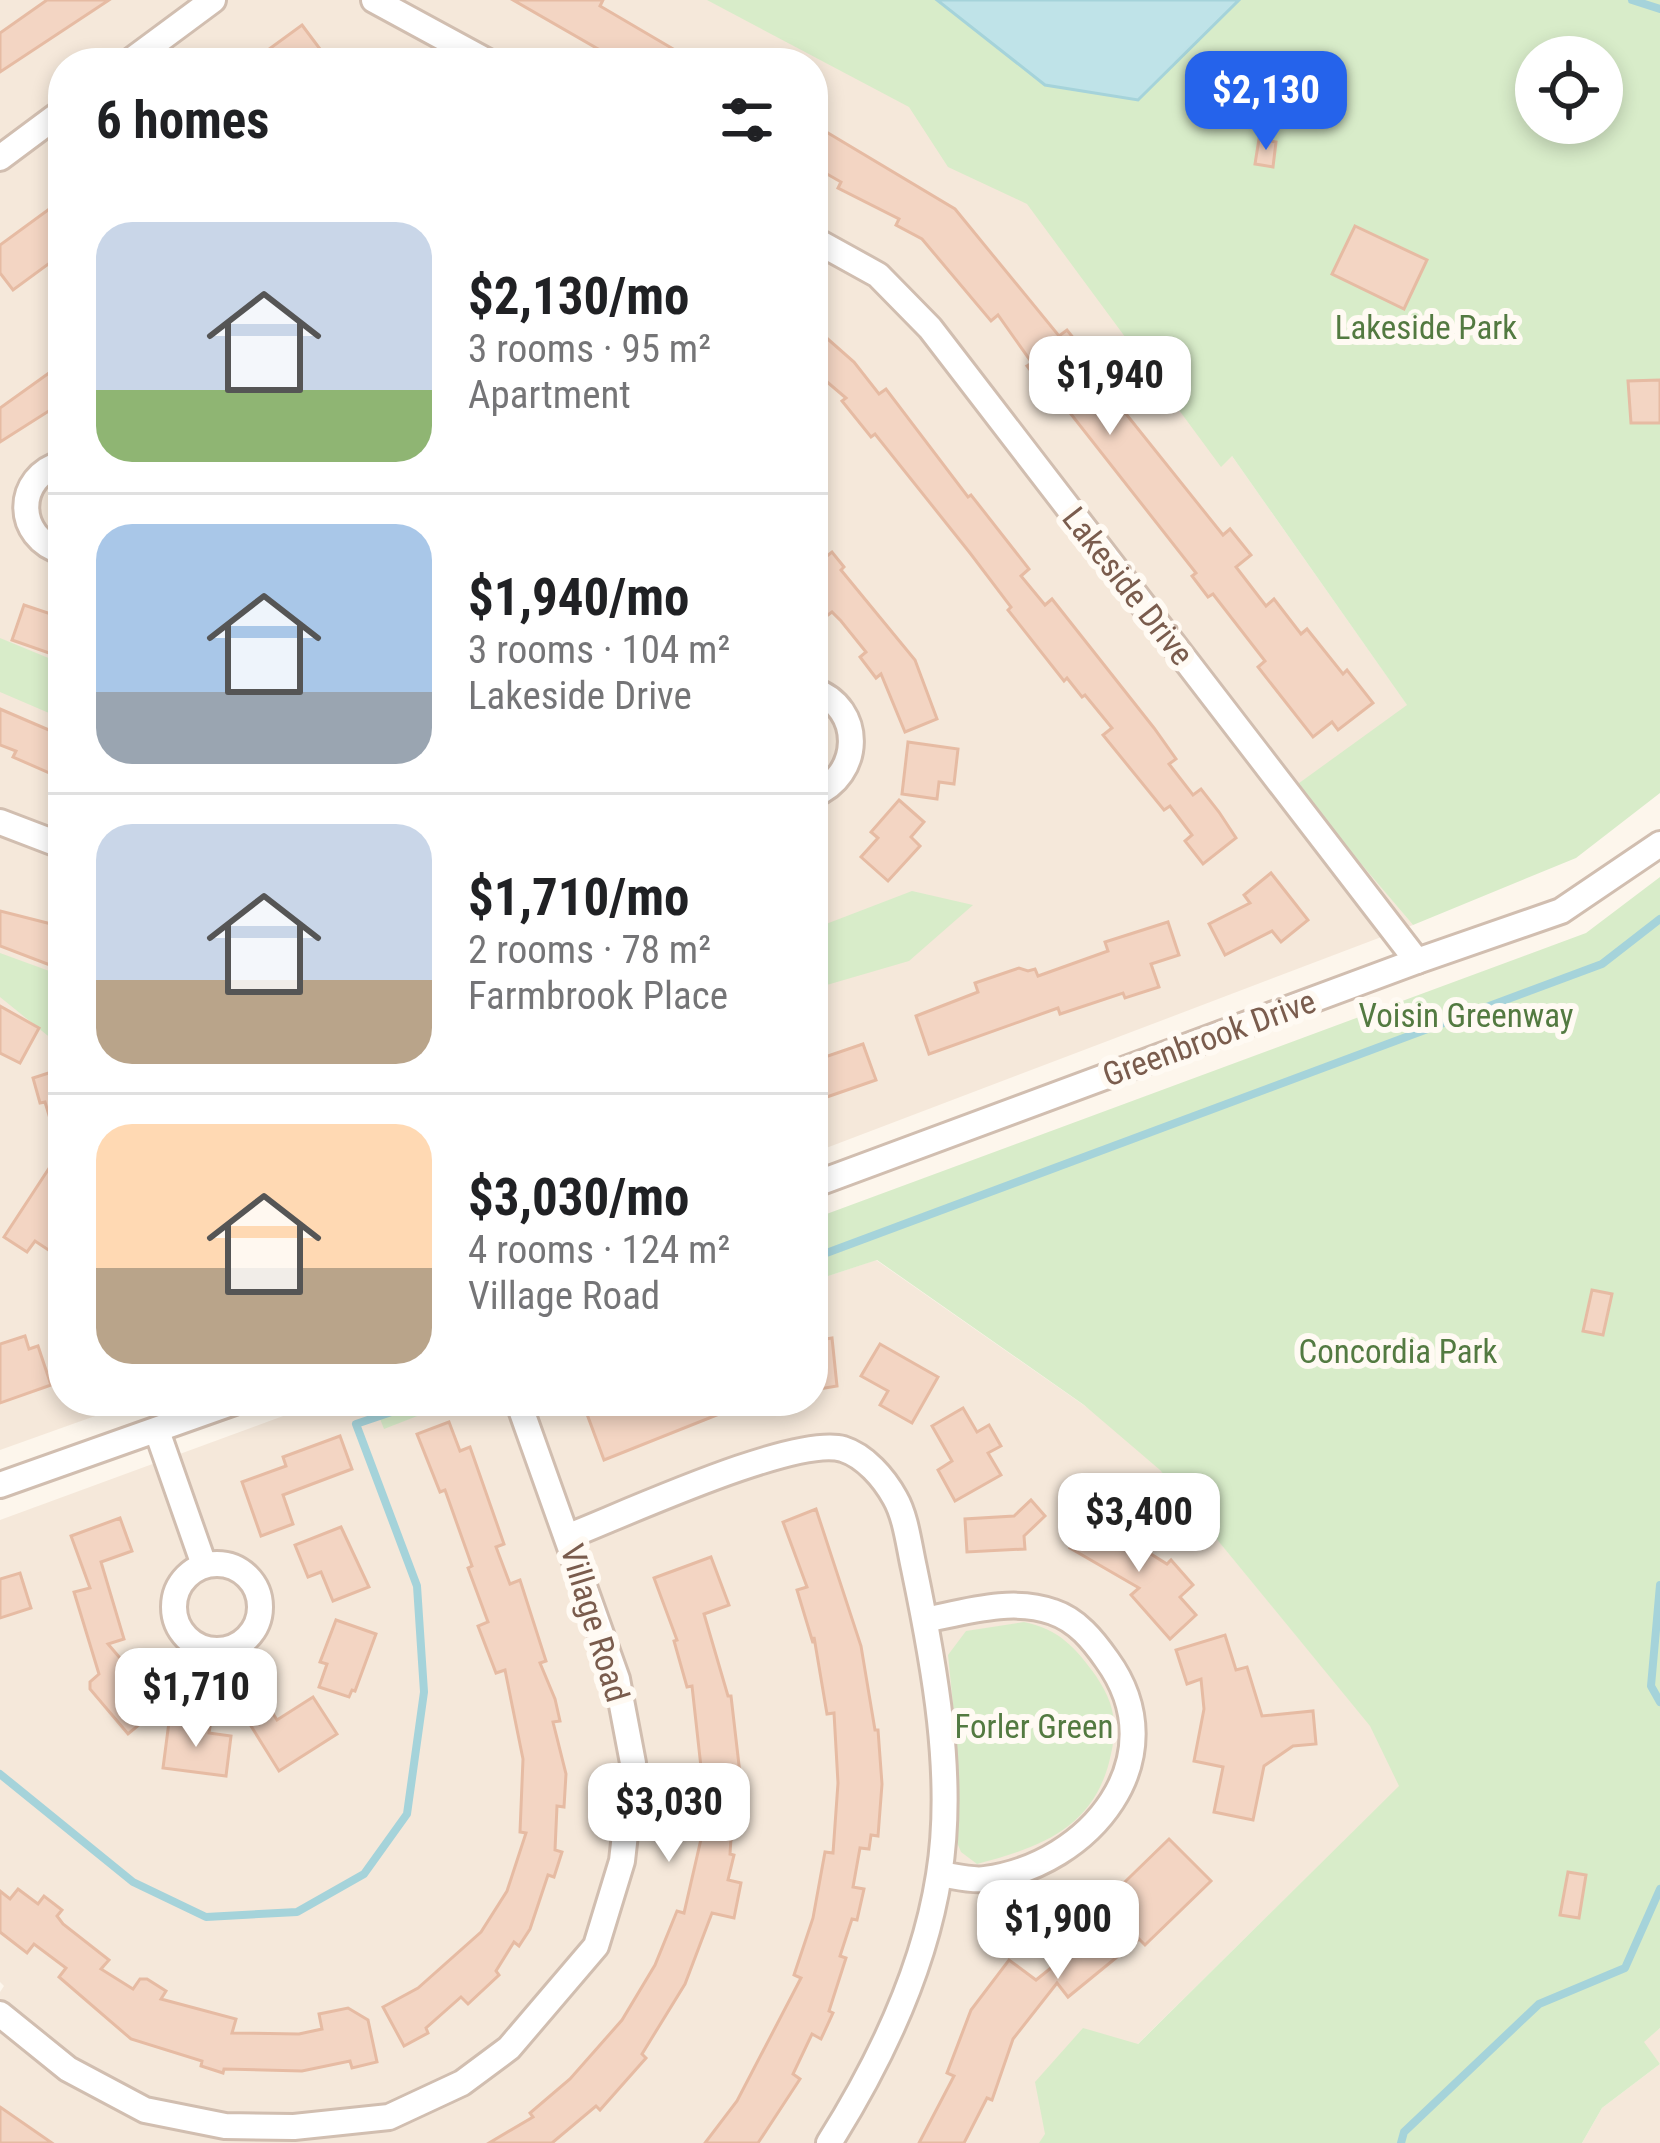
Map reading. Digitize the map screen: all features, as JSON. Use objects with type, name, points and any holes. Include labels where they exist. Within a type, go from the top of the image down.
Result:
[{"type":"street","points":[[148,48],[213,0]]},
{"type":"street","points":[[374,0],[462,48]]},
{"type":"street","points":[[0,158],[48,123]]},
{"type":"street","name":"Lakeside Drive","points":[[828,247],[878,275],[930,328],[1417,961]]},
{"type":"street","points":[[48,469],[30,485],[25,500],[30,528],[48,546]]},
{"type":"street","points":[[828,699],[848,722],[852,740],[850,760],[840,778],[828,786]]},
{"type":"street","points":[[0,822],[48,840]]},
{"type":"street","name":"Greenbrook Drive","points":[[828,1179],[1561,911],[1660,844]]},
{"type":"street","points":[[0,1485],[197,1416]]},
{"type":"street","name":"Village Road","points":[[0,2014],[68,2069],[146,2110],[225,2126],[294,2127],[389,2117],[462,2083],[509,2048],[596,1946],[622,1861],[633,1763],[617,1679],[524,1416]]},
{"type":"street","points":[[157,1431],[204,1565]]},
{"type":"street","points":[[568,1536],[782,1453],[820,1444],[848,1450],[872,1466],[897,1501],[925,1620],[944,1756],[940,1874],[897,2018],[830,2143]]},
{"type":"street","points":[[925,1620],[985,1608],[1023,1606],[1052,1611],[1078,1625],[1097,1646],[1116,1673],[1132,1719],[1125,1782],[1102,1817],[1080,1838],[1046,1861],[1010,1874],[980,1880],[940,1874]]},
{"type":"shaded area","points":[[0,0],[748,0],[986,133],[1206,419],[1408,706],[1296,786],[1413,925],[828,1147],[828,48],[48,48],[48,1416],[95,1416],[0,1450]]},
{"type":"shaded area","points":[[876,1260],[1138,1443],[1411,1775],[1093,2088],[1057,2143],[0,2143],[0,1992],[4,1986],[0,1982],[0,1520],[283,1416],[380,1416],[385,1428],[417,1416],[828,1416],[828,1276]]},
{"type":"shaded area","points":[[1660,2028],[1660,2064],[1643,2042]]},
{"type":"shaded area","points":[[1660,2064],[1660,2143],[1582,2143],[1602,2108]]},
{"type":"green space","name":"Lakeside Park","points":[[707,0],[1660,0],[1660,793],[1576,858],[1413,925],[1295,786],[1407,705],[1232,456],[1221,467],[1027,204],[948,167],[909,107],[828,64],[828,48],[798,48]]},
{"type":"green space","points":[[0,638],[48,658],[48,713],[0,692]]},
{"type":"green space","name":"Concordia Park","points":[[1660,877],[1660,2028],[1644,2042],[1660,2064],[1602,2108],[1582,2143],[1039,2143],[1045,2134],[1035,2082],[1083,2028],[1138,2044],[1399,1786],[1370,1726],[1160,1470],[1084,1405],[877,1260],[828,1276],[828,1213],[1586,933]]},
{"type":"green space","points":[[912,891],[973,905],[909,961],[828,985],[828,923]]},
{"type":"green space","points":[[0,953],[48,971],[48,1036],[0,997]]},
{"type":"green space","points":[[379,1416],[417,1416],[384,1429]]},
{"type":"green space","name":"Forler Green","points":[[1024,1622],[1066,1641],[1096,1676],[1113,1714],[1111,1754],[1093,1800],[1063,1830],[1023,1850],[977,1864],[961,1852],[956,1840],[955,1724],[948,1655],[966,1631]]},
{"type":"water","points":[[937,0],[1239,0],[1138,100],[1045,85]]},
{"type":"building","points":[[47,0],[109,0],[0,72],[0,33]]},
{"type":"building","points":[[513,0],[603,0],[600,6],[671,48],[596,48]]},
{"type":"building","points":[[302,25],[319,48],[271,48]]},
{"type":"building","points":[[828,133],[955,209],[1059,336],[1067,330],[1079,345],[1074,349],[1223,535],[1230,529],[1251,555],[1236,567],[1266,606],[1274,599],[1301,634],[1307,629],[1373,703],[1338,730],[1332,722],[1313,737],[1258,667],[1265,661],[1213,594],[1208,597],[1192,576],[1196,573],[1056,395],[1027,366],[1032,363],[998,315],[991,321],[922,239],[896,225],[899,219],[838,188],[841,182],[828,175]]},
{"type":"building","points":[[1259,139],[1276,142],[1273,167],[1255,164]]},
{"type":"building","points":[[48,210],[48,264],[13,290],[0,273],[0,245]]},
{"type":"building","points":[[1355,226],[1427,260],[1404,309],[1332,274]]},
{"type":"building","points":[[828,339],[879,394],[886,389],[1029,569],[1021,576],[1045,605],[1052,599],[1176,759],[1169,764],[1193,795],[1201,789],[1236,838],[1203,864],[1185,841],[1192,835],[1170,806],[1164,810],[1103,735],[1112,728],[1085,695],[1067,678],[1064,681],[970,553],[875,434],[871,437],[842,401],[846,398],[828,383]]},
{"type":"building","points":[[48,374],[48,412],[0,442],[0,408]]},
{"type":"building","points":[[1660,380],[1660,423],[1631,423],[1628,381]]},
{"type":"building","points":[[832,552],[844,567],[841,570],[915,660],[937,719],[905,732],[881,674],[876,678],[860,657],[866,652],[832,612],[828,615],[828,555]]},
{"type":"building","points":[[24,605],[48,613],[48,653],[12,640]]},
{"type":"building","points":[[0,709],[48,730],[48,772],[13,757],[16,751],[0,745]]},
{"type":"building","points":[[908,742],[958,749],[954,784],[939,782],[937,799],[902,794]]},
{"type":"building","points":[[899,800],[924,822],[911,837],[920,846],[888,881],[861,857],[878,838],[871,832]]},
{"type":"building","points":[[1271,873],[1308,920],[1281,942],[1272,931],[1225,955],[1209,924],[1250,903],[1244,895]]},
{"type":"building","points":[[0,911],[48,923],[48,964],[0,946]]},
{"type":"building","points":[[1168,922],[1179,955],[1151,964],[1159,987],[1125,998],[1123,993],[1060,1014],[1058,1008],[929,1054],[916,1016],[978,992],[975,983],[1019,968],[1035,969],[1038,976],[1108,951],[1105,942]]},
{"type":"building","points":[[0,1006],[39,1028],[20,1063],[0,1053]]},
{"type":"building","points":[[863,1044],[876,1080],[828,1097],[828,1056]]},
{"type":"building","points":[[48,1073],[48,1112],[45,1102],[40,1103],[33,1078]]},
{"type":"building","points":[[48,1170],[48,1250],[35,1241],[27,1252],[4,1237]]},
{"type":"building","points":[[1592,1290],[1612,1294],[1603,1335],[1583,1331]]},
{"type":"building","points":[[25,1336],[29,1349],[38,1346],[48,1386],[0,1403],[0,1344]]},
{"type":"building","points":[[832,1338],[837,1386],[828,1388],[828,1339]]},
{"type":"building","points":[[880,1344],[938,1377],[912,1423],[880,1405],[888,1391],[861,1376]]},
{"type":"building","points":[[963,1408],[977,1432],[989,1425],[1001,1446],[988,1453],[1001,1475],[955,1501],[938,1470],[952,1461],[932,1426]]},
{"type":"building","points":[[588,1416],[714,1416],[604,1460]]},
{"type":"building","points":[[449,1422],[460,1451],[470,1447],[504,1544],[496,1547],[510,1584],[520,1580],[546,1661],[540,1663],[555,1699],[560,1721],[553,1722],[566,1774],[564,1807],[557,1806],[555,1850],[562,1852],[554,1877],[548,1875],[530,1929],[519,1946],[514,1942],[496,1971],[499,1975],[468,2004],[461,1997],[426,2028],[428,2033],[404,2046],[383,2007],[418,1988],[481,1932],[507,1891],[526,1833],[520,1832],[523,1759],[505,1670],[496,1673],[478,1626],[488,1622],[468,1568],[472,1566],[445,1490],[440,1492],[417,1434]]},
{"type":"building","points":[[340,1436],[352,1469],[283,1495],[293,1524],[261,1536],[242,1482],[286,1466],[283,1457]]},
{"type":"building","points":[[1031,1500],[1045,1516],[1024,1536],[1025,1549],[967,1552],[965,1519],[1014,1516]]},
{"type":"building","points":[[816,1509],[861,1646],[878,1730],[882,1784],[878,1836],[871,1835],[869,1849],[860,1848],[853,1887],[864,1889],[857,1920],[852,1919],[840,1956],[846,1958],[829,2011],[833,2013],[821,2039],[812,2034],[793,2074],[800,2079],[758,2143],[705,2143],[737,2101],[801,1978],[794,1975],[813,1918],[825,1852],[833,1853],[838,1783],[834,1713],[827,1714],[814,1637],[813,1643],[797,1590],[807,1587],[783,1522]]},
{"type":"building","points":[[1090,1516],[1167,1564],[1171,1560],[1193,1585],[1180,1597],[1196,1615],[1170,1639],[1131,1595],[1139,1588],[1070,1548]]},
{"type":"building","points":[[120,1518],[132,1551],[101,1562],[124,1639],[108,1644],[158,1709],[128,1734],[90,1689],[90,1682],[99,1674],[74,1592],[90,1588],[71,1536]]},
{"type":"building","points":[[341,1527],[369,1587],[333,1601],[321,1572],[308,1577],[295,1545]]},
{"type":"building","points":[[711,1557],[729,1605],[704,1614],[731,1696],[742,1791],[734,1791],[730,1854],[734,1855],[728,1880],[741,1883],[734,1918],[712,1913],[685,1984],[642,2054],[646,2058],[600,2110],[596,2106],[552,2143],[489,2143],[533,2117],[530,2113],[570,2079],[622,2020],[655,1965],[677,1911],[684,1913],[704,1826],[695,1825],[698,1776],[702,1776],[692,1686],[687,1687],[677,1640],[654,1578]]},
{"type":"building","points":[[20,1573],[31,1608],[0,1618],[0,1579]]},
{"type":"building","points":[[336,1620],[376,1634],[349,1697],[319,1687],[327,1664],[320,1662]]},
{"type":"building","points":[[1225,1635],[1236,1670],[1247,1667],[1262,1716],[1313,1711],[1316,1744],[1293,1746],[1264,1766],[1253,1820],[1214,1812],[1223,1767],[1194,1761],[1204,1709],[1201,1679],[1187,1684],[1176,1650]]},
{"type":"building","points":[[313,1697],[337,1734],[279,1771],[251,1726],[272,1712],[277,1720]]},
{"type":"building","points":[[169,1722],[210,1727],[209,1733],[231,1736],[226,1776],[163,1768]]},
{"type":"building","points":[[1169,1839],[1211,1881],[1145,1945],[1139,1939],[1068,1997],[1057,1983],[1013,2039],[992,2100],[987,2098],[964,2143],[919,2143],[954,2076],[947,2073],[971,2010],[1009,1960],[1036,1980],[1077,1947],[1062,1929],[1091,1905],[1095,1911]]},
{"type":"building","points":[[1568,1872],[1586,1875],[1579,1918],[1560,1915]]},
{"type":"building","points":[[18,1889],[38,1904],[44,1896],[62,1910],[57,1916],[63,1924],[109,1960],[101,1969],[133,1989],[140,1979],[147,1979],[166,1991],[161,1999],[236,2019],[232,2033],[299,2034],[322,2029],[319,2014],[348,2008],[368,2020],[377,2062],[352,2068],[350,2061],[302,2071],[224,2069],[223,2073],[201,2066],[202,2061],[131,2039],[59,1977],[66,1968],[34,1944],[27,1953],[0,1932],[0,1891],[10,1899]]},
{"type":"building","points":[[0,2107],[52,2143],[0,2143]]},
{"type":"waterway","points":[[1632,0],[1660,9]]},
{"type":"waterway","points":[[828,1252],[1602,964],[1660,919]]},
{"type":"waterway","points":[[0,1774],[133,1882],[206,1917],[297,1912],[364,1874],[407,1814],[424,1692],[417,1586],[356,1424],[380,1416]]},
{"type":"waterway","points":[[1660,1585],[1651,1686],[1660,1702]]},
{"type":"waterway","points":[[1401,2143],[1404,2132],[1539,2004],[1625,1968],[1660,1889]]},
{"type":"park label","name":"Voisin Greenway","points":[[1466,1015]]}]
